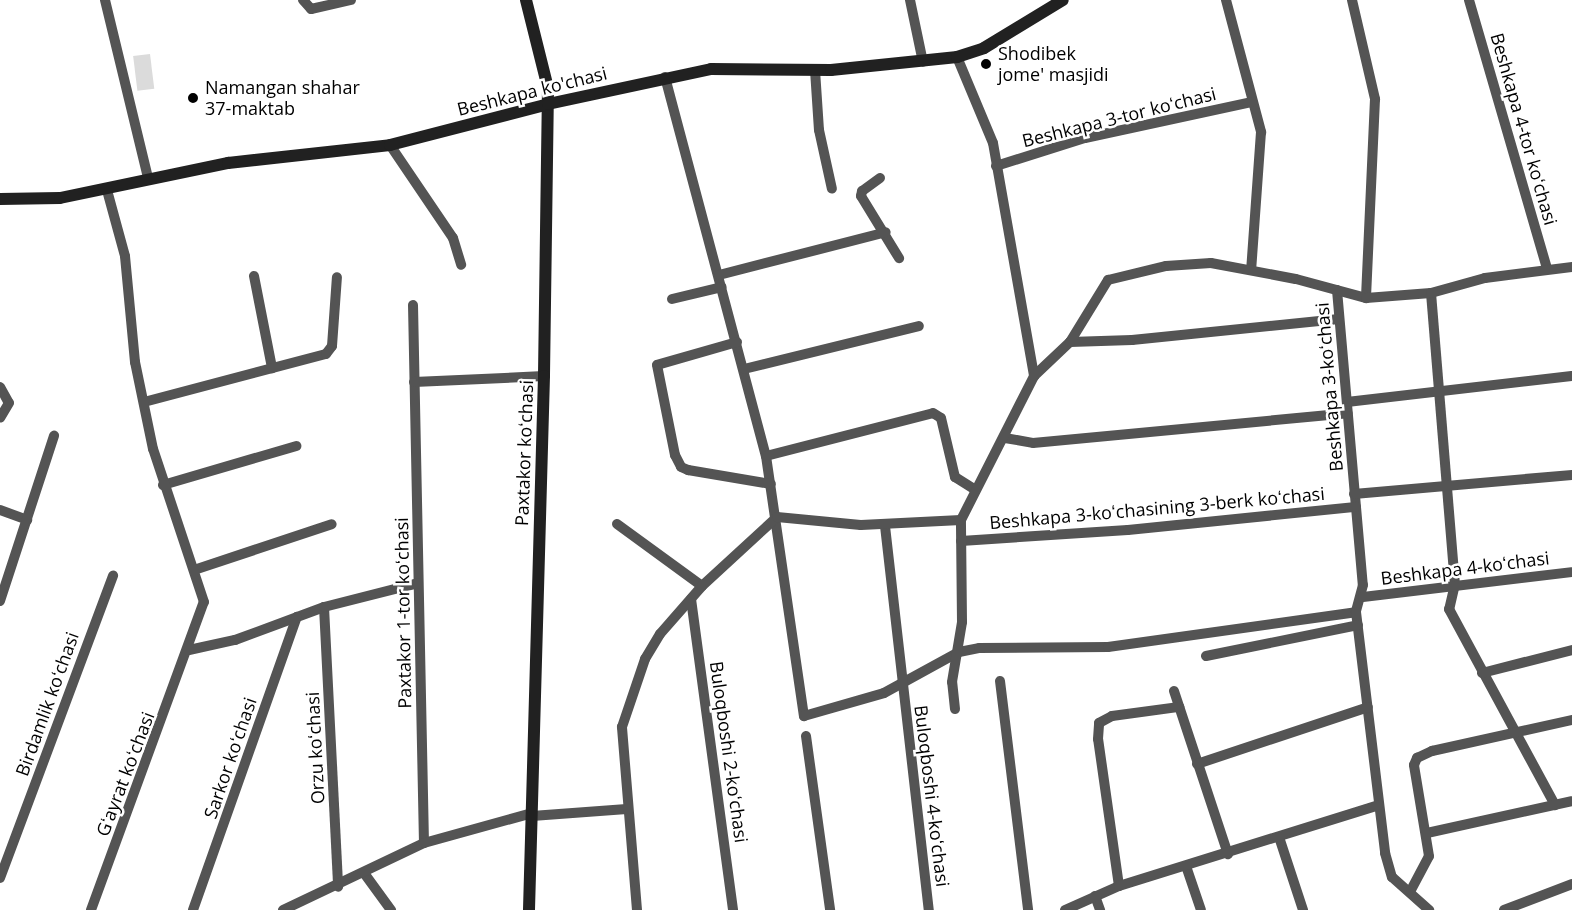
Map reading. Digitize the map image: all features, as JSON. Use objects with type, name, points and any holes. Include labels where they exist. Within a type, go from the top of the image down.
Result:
[{"type":"street","points":[[105,0],[148,178]]},
{"type":"street","points":[[303,0],[311,9],[351,0]]},
{"type":"street","name":"Paxtakor koʻchasi","points":[[526,0],[544,61],[548,104],[544,376],[529,910]]},
{"type":"street","points":[[910,0],[923,62]]},
{"type":"street","name":"Beshkapa ko'chasi","points":[[0,199],[38,201],[107,190],[148,178],[228,163],[390,145],[548,104],[665,77],[711,69],[815,70],[923,62],[957,57],[984,48],[1063,0]]},
{"type":"street","points":[[1226,0],[1243,53],[1251,102],[1256,106],[1262,132],[1251,270]]},
{"type":"street","points":[[1352,0],[1375,99],[1366,298]]},
{"type":"street","name":"Beshkapa 4-tor koʻchasi","points":[[1469,0],[1547,268]]},
{"type":"street","points":[[957,57],[974,105],[993,143],[1034,376]]},
{"type":"street","points":[[815,70],[819,130],[832,189]]},
{"type":"street","points":[[665,77],[737,342],[765,456],[777,517],[804,716],[901,685],[959,652],[1012,645],[1108,647],[1356,612],[1379,805],[1389,868],[1398,882],[1411,890],[1429,910]]},
{"type":"street","name":"Beshkapa 3-tor koʻchasi","points":[[996,166],[1086,138],[1251,102]]},
{"type":"street","points":[[390,145],[453,238],[461,265]]},
{"type":"street","points":[[880,178],[862,191],[861,196],[886,232],[899,258]]},
{"type":"street","name":"Gʻayrat koʻchasi","points":[[91,910],[189,650],[204,602],[164,485],[144,402],[135,362],[125,256],[107,190]]},
{"type":"street","points":[[719,275],[886,232]]},
{"type":"street","name":"Beshkapa 3-koʻchasi","points":[[955,709],[952,681],[959,652],[961,520],[975,489],[1005,438],[1034,376],[1070,342],[1102,285],[1114,276],[1192,263],[1251,270],[1337,290],[1363,597],[1356,612]]},
{"type":"street","points":[[1337,290],[1366,298],[1431,293],[1485,278],[1547,268],[1572,267]]},
{"type":"street","points":[[254,276],[272,368]]},
{"type":"street","points":[[144,402],[330,350],[337,277]]},
{"type":"street","points":[[672,299],[722,287]]},
{"type":"street","points":[[1431,293],[1455,584],[1450,596],[1451,615],[1555,805]]},
{"type":"street","name":"Paxtakor 1-tor koʻchasi","points":[[413,305],[424,843]]},
{"type":"street","points":[[1070,342],[1132,340],[1339,320]]},
{"type":"street","points":[[744,369],[919,326]]},
{"type":"street","points":[[737,342],[657,365],[675,455],[681,467],[688,470],[771,484]]},
{"type":"street","points":[[414,382],[544,376]]},
{"type":"street","points":[[1005,438],[1033,443],[1347,408],[1572,376]]},
{"type":"street","points":[[0,387],[9,403],[0,418]]},
{"type":"street","points":[[765,456],[933,413],[941,418],[955,477],[975,489]]},
{"type":"street","points":[[0,601],[54,436]]},
{"type":"street","points":[[164,485],[296,446]]},
{"type":"street","points":[[1354,494],[1572,475]]},
{"type":"street","name":"Beshkapa 3-koʻchasining 3-berk koʻchasi","points":[[961,541],[1128,530],[1356,507]]},
{"type":"street","points":[[0,510],[27,520]]},
{"type":"street","points":[[637,910],[621,741],[630,697],[645,659],[691,599],[702,586],[777,517],[885,525],[961,520]]},
{"type":"street","points":[[194,570],[332,524]]},
{"type":"street","points":[[617,524],[702,586]]},
{"type":"street","name":"Buloqboshi 4-koʻchasi","points":[[885,525],[901,685],[929,910]]},
{"type":"street","name":"Beshkapa 4-koʻchasi","points":[[1363,597],[1455,584],[1572,572]]},
{"type":"street","name":"Birdamlik koʻchasi","points":[[0,878],[113,575]]},
{"type":"street","points":[[189,650],[235,640],[324,607],[418,583]]},
{"type":"street","name":"Buloqboshi 2-koʻchasi","points":[[691,599],[734,910]]},
{"type":"street","name":"Orzu koʻchasi","points":[[324,607],[338,887]]},
{"type":"street","name":"Sarkor koʻchasi","points":[[193,910],[297,617]]},
{"type":"street","points":[[1206,656],[1358,625]]},
{"type":"street","points":[[1482,673],[1572,650]]},
{"type":"street","points":[[1000,681],[1028,910]]},
{"type":"street","points":[[1174,691],[1228,854]]},
{"type":"street","points":[[1119,886],[1098,739],[1099,723],[1112,716],[1179,707]]},
{"type":"street","points":[[1197,764],[1368,707]]},
{"type":"street","points":[[1411,890],[1429,856],[1427,832],[1414,765],[1417,758],[1432,751],[1572,720]]},
{"type":"street","points":[[806,736],[830,910]]},
{"type":"street","points":[[1427,832],[1572,801]]},
{"type":"street","points":[[1065,910],[1119,886],[1228,854],[1379,805]]},
{"type":"street","points":[[284,910],[297,908],[424,843],[532,814],[627,809]]},
{"type":"street","points":[[1279,837],[1303,910]]},
{"type":"street","points":[[1186,866],[1201,910]]},
{"type":"street","points":[[363,873],[391,910]]},
{"type":"street","points":[[1504,910],[1572,884]]},
{"type":"street","points":[[1095,896],[1100,910]]},
{"type":"shaded area","points":[[150,54],[154,89],[137,91],[133,56]]},
{"type":"place","name":"Shodibek jome' masjidi","points":[[986,64]]},
{"type":"place","name":"Namangan shahar 37-maktab","points":[[193,98]]}]
